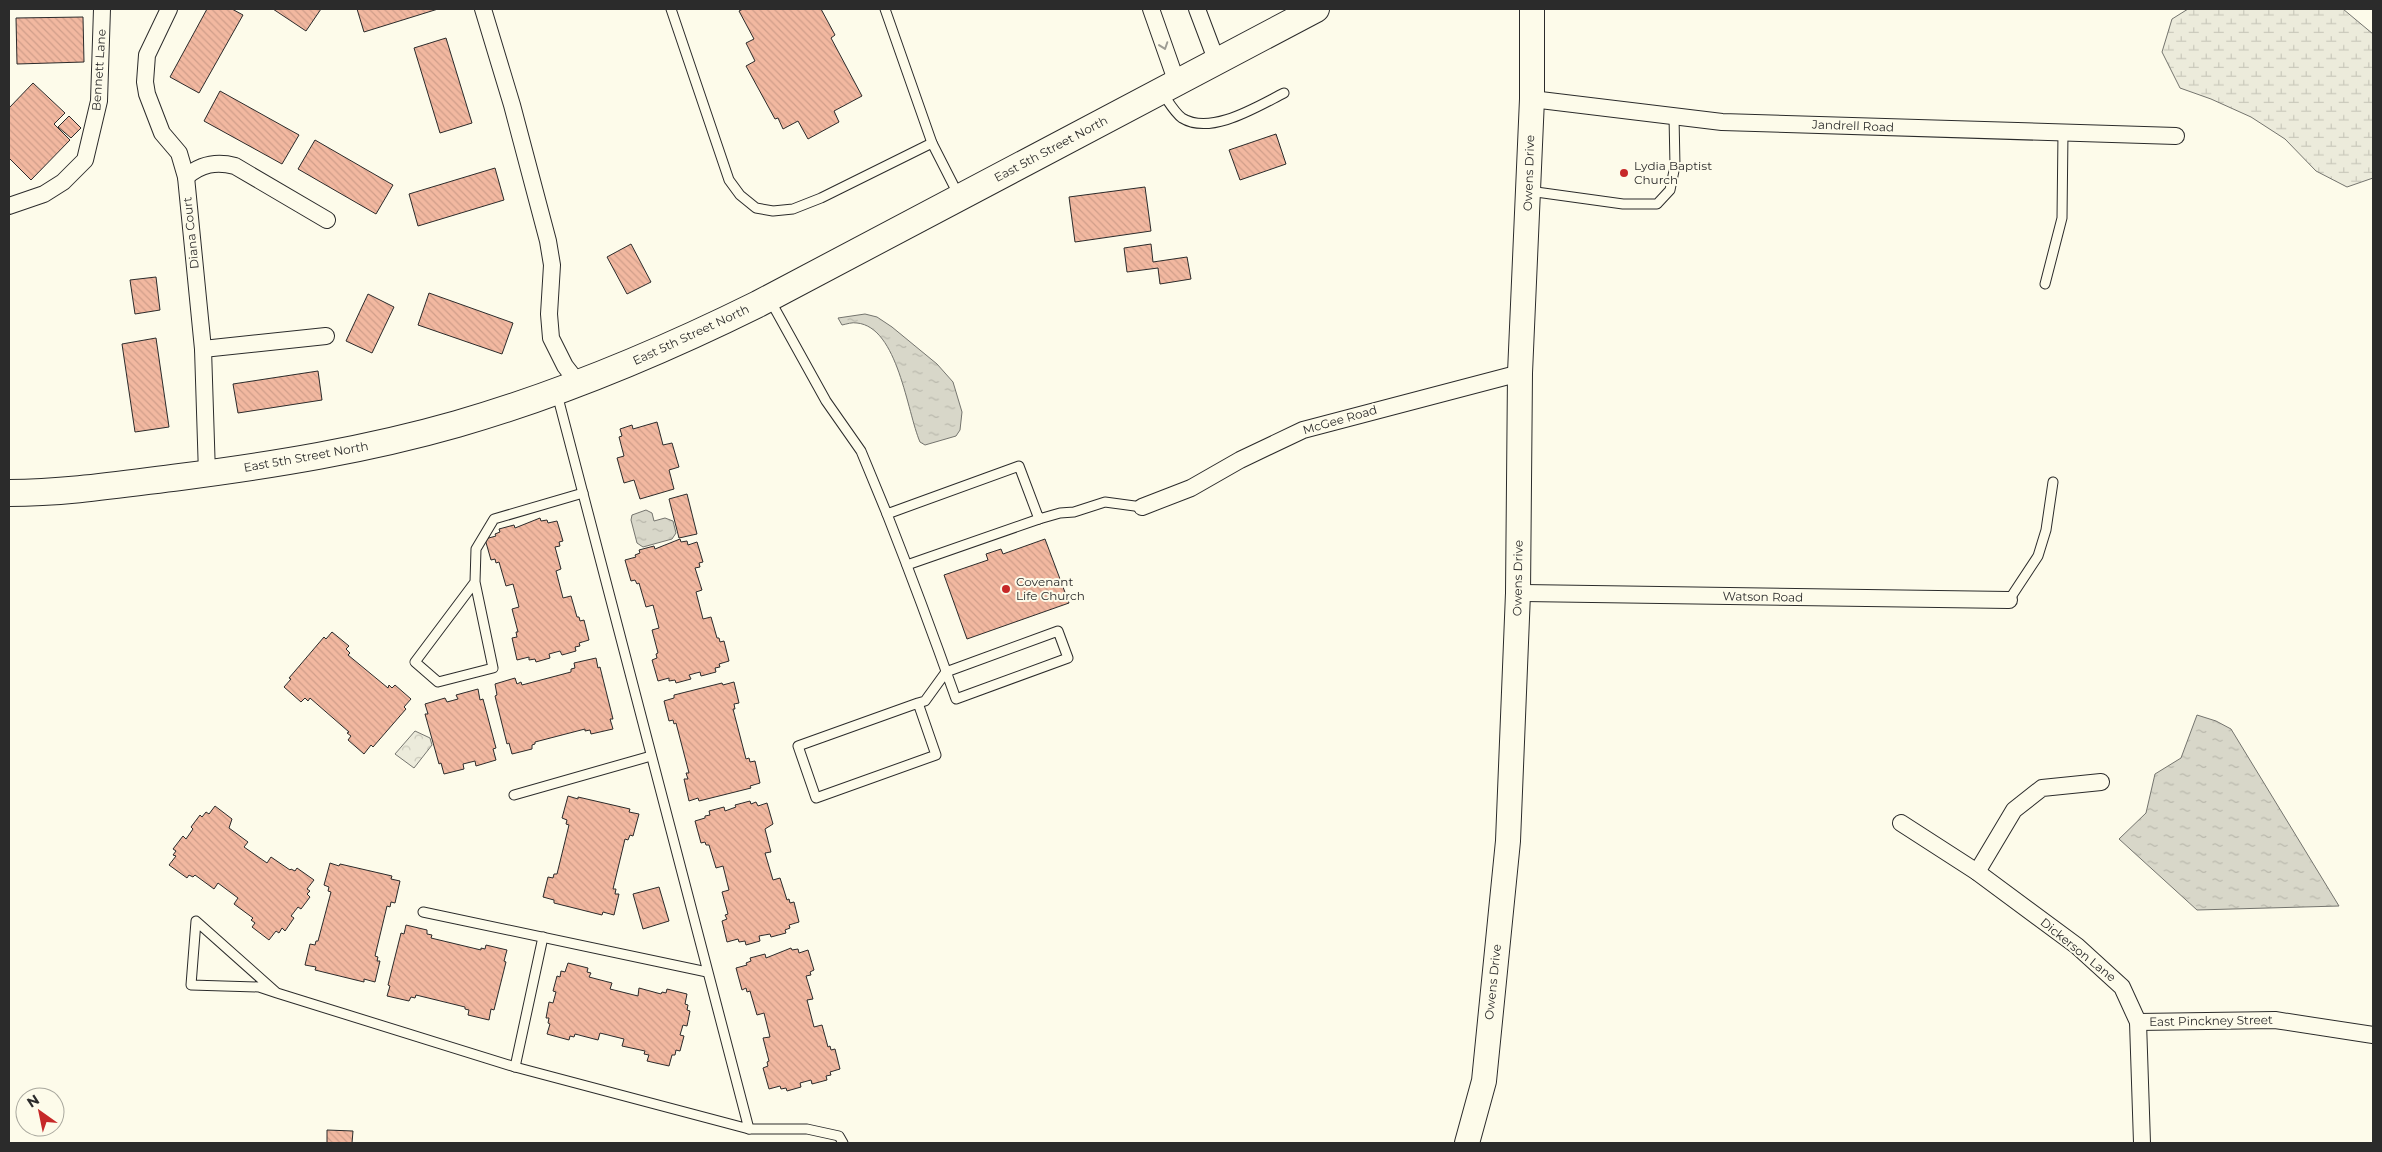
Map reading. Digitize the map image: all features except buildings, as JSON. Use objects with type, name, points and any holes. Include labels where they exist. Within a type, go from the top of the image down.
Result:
[{"type":"main road","name":"East 5th Street North","points":[[9,493],[44,493],[270,466],[394,441],[456,424],[568,388],[677,343],[769,298],[1316,9]]},
{"type":"street","name":"Bennett Lane","points":[[9,206],[44,194],[63,182],[85,160],[99,101],[102,9]]},
{"type":"street","name":"Diana Court","points":[[169,9],[147,55],[145,82],[147,94],[162,133],[179,153],[186,177],[203,349],[207,474]]},
{"type":"street","points":[[483,9],[512,105],[548,241],[552,265],[548,314],[552,338],[565,366],[568,388]]},
{"type":"street","points":[[1151,9],[1169,88]]},
{"type":"street","points":[[1196,9],[1217,62]]},
{"type":"street","name":"Owens Drive","points":[[1467,1143],[1484,1081],[1508,841],[1518,593],[1520,373],[1532,99],[1532,9]]},
{"type":"street","name":"Jandrell Road","points":[[1532,99],[1722,122],[2176,136]]},
{"type":"street","points":[[186,177],[204,165],[224,163],[235,166],[327,220]]},
{"type":"street","points":[[203,349],[326,336]]},
{"type":"street","name":"McGee Road","points":[[1142,507],[1191,488],[1240,460],[1303,430],[1520,373]]},
{"type":"street","name":"Watson Road","points":[[1518,593],[2009,600]]},
{"type":"street","points":[[1977,872],[2014,810],[2042,788],[2101,782]]},
{"type":"street","name":"Dickerson Lane","points":[[1901,823],[1977,872],[2077,946],[2122,987],[2138,1022],[2142,1143]]},
{"type":"street","name":"East Pinckney Street","points":[[2138,1022],[2275,1020],[2373,1035]]},
{"type":"lane","points":[[671,9],[729,180],[740,195],[756,208],[773,212],[793,209],[821,198],[932,143]]},
{"type":"lane","points":[[885,9],[932,143],[959,197]]},
{"type":"lane","points":[[1169,88],[1182,117],[1208,124],[1230,119],[1284,94]]},
{"type":"lane","points":[[1528,191],[1623,204],[1657,204],[1670,190],[1675,166],[1674,116]]},
{"type":"lane","points":[[2045,284],[2062,218],[2063,133]]},
{"type":"lane","points":[[769,298],[797,345],[826,401],[861,451],[907,565],[946,672],[956,699],[1068,658],[1058,631],[946,672],[925,701],[918,703],[798,746],[816,798],[936,755],[918,703]]},
{"type":"lane","points":[[568,388],[582,493],[749,1129]]},
{"type":"lane","points":[[887,514],[1019,466],[1039,519]]},
{"type":"lane","points":[[2009,600],[2038,556],[2046,530],[2053,482]]},
{"type":"lane","points":[[475,582],[415,662],[438,682],[493,668],[475,582],[476,549],[494,519],[582,493]]},
{"type":"lane","points":[[907,565],[1060,513],[1074,512],[1105,502],[1142,507]]},
{"type":"lane","points":[[514,795],[651,756]]},
{"type":"lane","points":[[423,912],[707,972]]},
{"type":"lane","points":[[277,993],[196,921],[190,985],[259,987],[277,993],[514,1067],[749,1129],[807,1129],[839,1136],[843,1143]]},
{"type":"lane","points":[[514,1067],[543,937]]},
{"type":"green space","points":[[2188,9],[2343,9],[2373,34],[2373,178],[2347,187],[2316,171],[2285,139],[2251,117],[2211,99],[2180,88],[2162,52],[2172,19]]},
{"type":"green space","points":[[415,731],[430,738],[432,745],[414,768],[395,754]]},
{"type":"water","points":[[865,314],[877,317],[892,327],[937,364],[953,382],[962,412],[960,430],[956,436],[925,445],[920,442],[892,354],[882,339],[871,328],[855,323],[842,325],[838,318]]},
{"type":"water","points":[[646,510],[652,513],[654,521],[665,518],[673,521],[676,533],[672,539],[643,547],[637,543],[631,520],[632,515]]},
{"type":"water","points":[[2197,715],[2216,721],[2231,729],[2339,906],[2197,910],[2119,839],[2146,813],[2155,774],[2181,758]]},
{"type":"place","name":"Lydia Baptist Church","points":[[1624,173]]},
{"type":"place","name":"Covenant Life Church","points":[[1006,589]]}]
